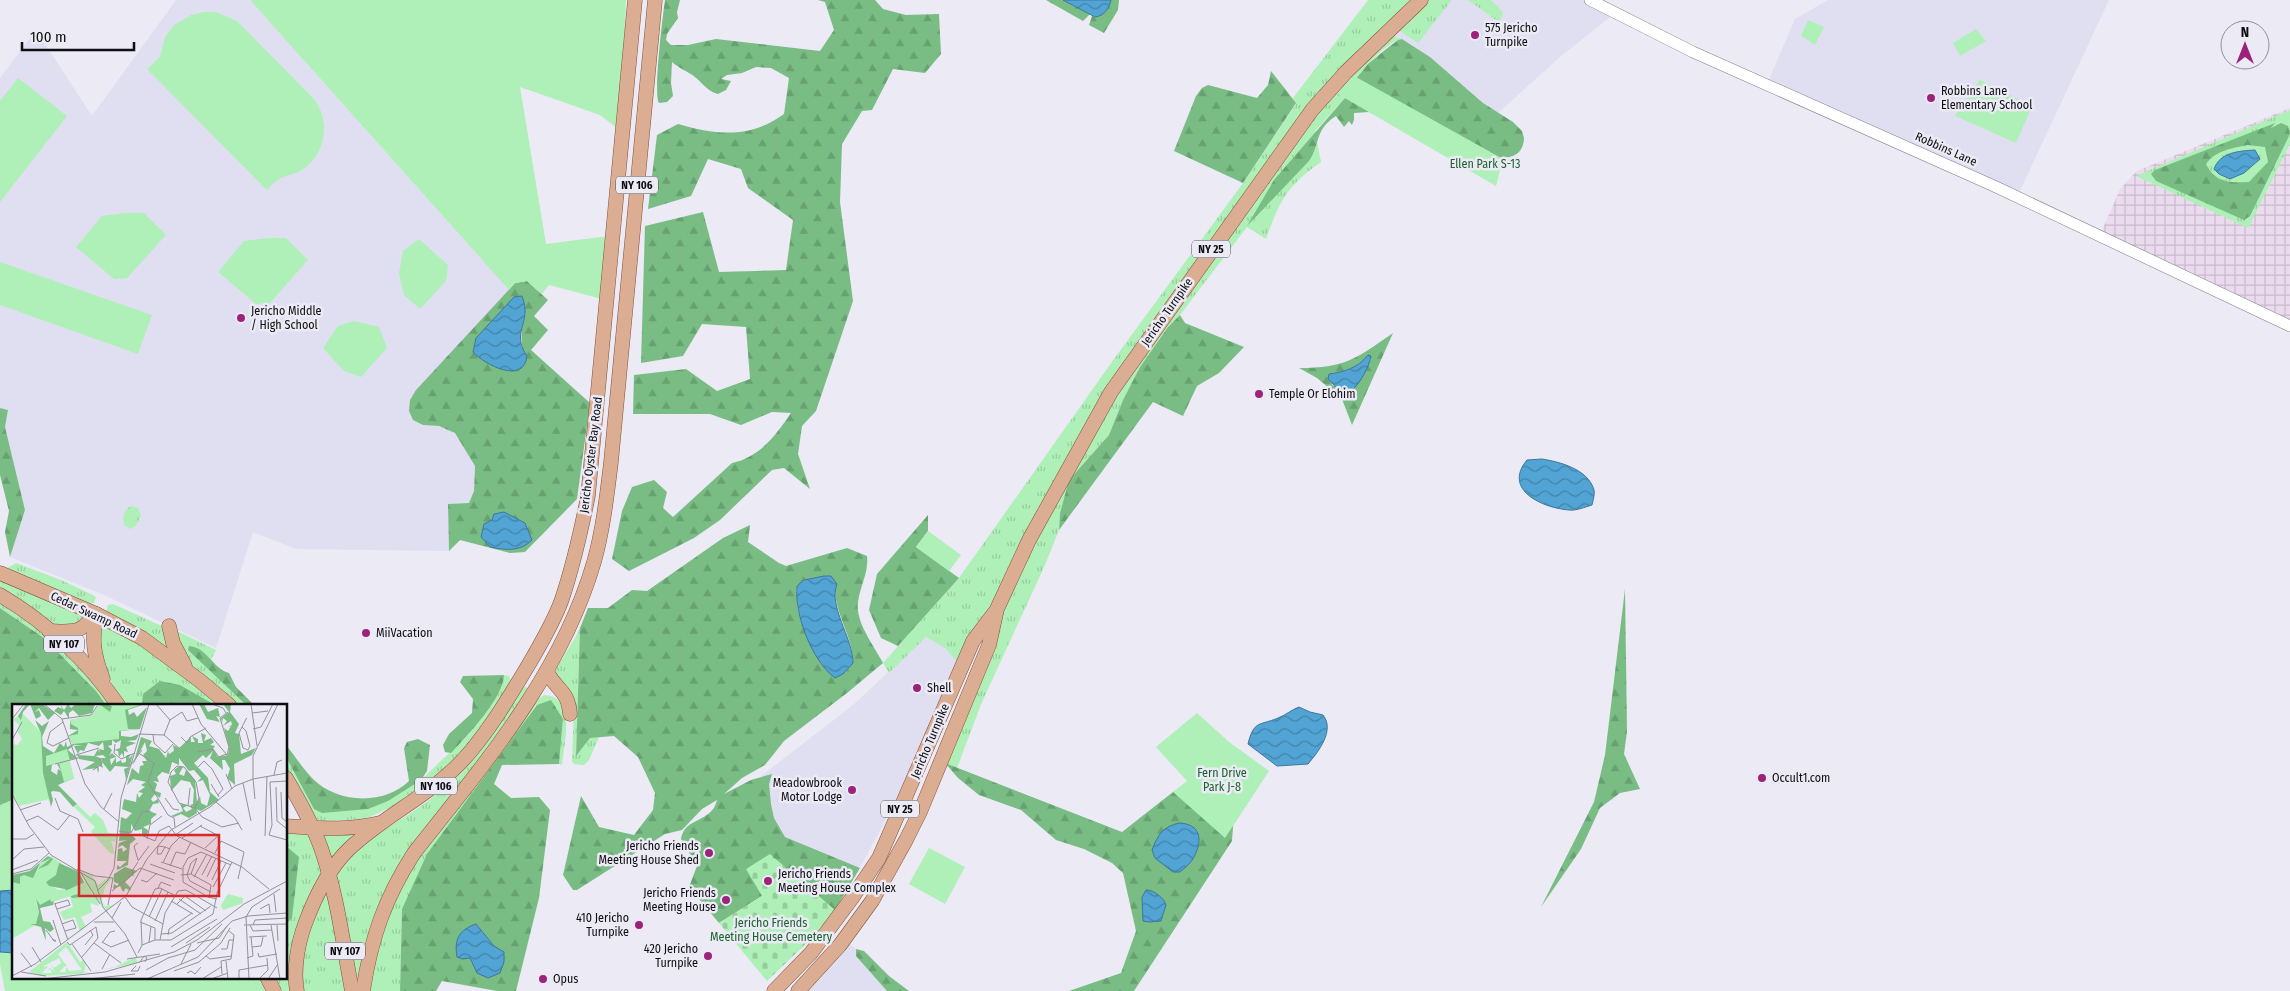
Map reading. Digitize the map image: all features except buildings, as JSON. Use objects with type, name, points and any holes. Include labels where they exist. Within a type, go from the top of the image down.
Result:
[{"type":"main road","name":"Jericho Oyster Bay Road","points":[[297,991],[297,960],[303,929],[311,907],[329,874],[349,850],[383,822],[432,789],[470,752],[504,706],[543,639],[562,600],[588,496],[635,0]]},
{"type":"main road","name":"Jericho Oyster Bay Road","points":[[364,991],[372,941],[387,901],[399,877],[414,853],[519,717],[547,672],[574,616],[594,563],[606,506],[655,0]]},
{"type":"main road","name":"Jericho Turnpike","points":[[774,991],[811,953],[879,858],[973,641],[997,609],[1029,540],[1116,384],[1312,110],[1346,72],[1421,0]]},
{"type":"main road","points":[[622,143],[641,145]]},
{"type":"main road","points":[[597,410],[616,411]]},
{"type":"main road","name":"Cedar Swamp Road","points":[[0,573],[96,614],[142,638],[192,674],[228,704]]},
{"type":"main road","name":"NY 107","points":[[0,595],[50,631],[106,686],[117,704]]},
{"type":"main road","name":"Jericho Turnpike","points":[[798,991],[840,944],[872,901],[906,840],[920,812],[989,645],[997,609]]},
{"type":"main road","points":[[50,631],[72,632],[84,628],[96,614]]},
{"type":"main road","points":[[96,614],[93,638],[94,653],[106,686]]},
{"type":"main road","points":[[170,626],[179,658],[192,674]]},
{"type":"main road","points":[[547,672],[553,683],[567,696],[570,714]]},
{"type":"main road","name":"NY 107","points":[[288,782],[320,845],[329,874],[352,991]]},
{"type":"main road","points":[[288,826],[356,828],[383,822]]},
{"type":"main road","points":[[268,978],[274,991]]},
{"type":"street","name":"Robbins Lane","points":[[1590,0],[1693,52],[2017,196],[2290,326]]},
{"type":"shaded area","name":"Jericho Middle / High School","points":[[176,0],[250,0],[509,290],[416,390],[423,425],[439,426],[455,433],[475,466],[474,492],[469,503],[448,504],[449,551],[296,549],[253,532],[216,648],[104,595],[10,557],[25,510],[5,427],[8,410],[0,408],[0,78],[36,30],[92,116]]},
{"type":"shaded area","points":[[1419,0],[1590,0],[1614,14],[1560,57],[1498,113],[1483,103],[1430,57],[1408,42],[1385,34]]},
{"type":"shaded area","name":"Robbins Lane Elementary School","points":[[1828,0],[2109,0],[2017,197],[1767,84],[1795,19]]},
{"type":"shaded area","points":[[2290,108],[2290,326],[2100,235],[2120,189],[2137,171]]},
{"type":"shaded area","points":[[926,637],[946,649],[957,662],[931,734],[860,868],[785,837],[774,818],[768,789],[760,777],[853,705]]},
{"type":"shaded area","points":[[847,942],[856,949],[856,956],[887,991],[801,991]]},
{"type":"green space","points":[[250,0],[626,0],[621,131],[600,115],[520,87],[546,244],[609,236],[602,299],[549,285],[542,294],[527,281],[515,283],[509,290]]},
{"type":"green space","points":[[665,0],[680,0],[677,12],[678,18],[667,34],[666,40],[671,45],[688,45],[716,39],[820,51],[834,30],[825,2],[818,0],[875,0],[883,9],[906,15],[939,14],[941,54],[925,73],[893,69],[872,110],[862,111],[842,144],[840,202],[853,301],[816,411],[802,426],[798,454],[810,489],[784,468],[772,470],[720,520],[694,538],[629,571],[612,559],[622,511],[632,487],[654,480],[667,492],[663,508],[673,517],[732,463],[751,456],[766,444],[791,413],[772,412],[741,425],[710,414],[633,414],[634,375],[686,369],[717,391],[750,379],[746,327],[702,324],[683,356],[641,363],[645,226],[703,212],[719,272],[786,270],[793,220],[748,188],[741,169],[708,159],[691,196],[648,209],[657,135],[678,124],[706,131],[719,132],[746,131],[758,128],[784,114],[789,78],[771,68],[756,67],[742,73],[727,75],[721,79],[731,81],[726,90],[718,94],[672,62],[671,83],[673,96],[667,102],[659,103],[657,86]]},
{"type":"green space","points":[[1046,0],[1063,0],[1090,14],[1083,21]]},
{"type":"green space","points":[[1111,0],[1119,0],[1118,10],[1104,33],[1089,25],[1092,16],[1095,17]]},
{"type":"green space","points":[[1368,0],[1452,0],[1418,43],[1392,26],[1385,34],[1402,39],[1384,49],[1357,77],[1347,72],[1332,90],[1345,98],[1315,131],[1321,162],[1300,179],[1286,195],[1266,239],[1247,227],[1180,315],[1168,327],[1140,367],[1123,400],[1109,435],[1069,480],[1060,513],[1059,530],[1045,565],[982,702],[957,768],[945,763],[997,610],[957,662],[946,649],[926,637],[889,673],[883,663],[959,578],[1114,359],[1243,183],[1296,104],[1293,98]]},
{"type":"green space","points":[[1468,0],[1491,0],[1503,12],[1500,23]]},
{"type":"green space","points":[[216,12],[237,21],[314,99],[323,117],[324,127],[321,146],[310,163],[296,173],[280,178],[267,190],[147,69],[160,57],[165,37],[174,25],[191,15]]},
{"type":"green space","points":[[1808,20],[1824,27],[1815,45],[1801,36]]},
{"type":"green space","points":[[1976,29],[1986,41],[1960,56],[1953,43]]},
{"type":"green space","points":[[1402,39],[1430,57],[1483,103],[1513,122],[1522,131],[1524,138],[1520,151],[1516,155],[1505,158],[1485,156],[1369,112],[1354,113],[1352,125],[1349,121],[1344,127],[1336,116],[1324,126],[1309,161],[1247,226],[1274,180],[1345,98],[1354,81],[1368,64],[1398,40]]},
{"type":"green space","points":[[1271,71],[1296,103],[1243,183],[1174,151],[1196,96],[1202,88],[1208,85],[1257,98],[1268,85]]},
{"type":"green space","name":"Ellen Park S-13","points":[[1347,72],[1503,159],[1496,186],[1331,90]]},
{"type":"green space","points":[[18,78],[67,116],[0,202],[0,101]]},
{"type":"green space","points":[[1980,80],[2032,106],[2016,143],[1955,116]]},
{"type":"green space","points":[[2290,110],[2290,144],[2248,228],[2136,176]]},
{"type":"green space","points":[[2275,123],[2271,128],[2281,123],[2288,126],[2290,134],[2250,216],[2244,220],[2156,181],[2151,174],[2155,170]],"holes":[[[2248,145],[2265,147],[2268,162],[2249,182],[2230,182],[2219,178],[2214,175],[2206,164],[2210,159],[2231,149]]]},
{"type":"green space","points":[[144,213],[166,235],[127,278],[114,279],[76,247],[102,216]]},
{"type":"green space","points":[[286,238],[308,260],[270,303],[256,304],[218,272],[244,241]]},
{"type":"green space","points":[[419,239],[448,265],[446,281],[420,309],[404,295],[399,273],[403,251]]},
{"type":"green space","points":[[0,262],[152,315],[138,354],[0,305]]},
{"type":"green space","points":[[527,281],[548,300],[534,316],[548,330],[531,350],[590,403],[577,499],[525,552],[510,553],[460,540],[449,551],[448,504],[469,503],[474,491],[475,466],[455,433],[439,426],[423,425],[413,420],[409,411],[410,400],[416,390],[515,283]],"holes":[[[522,296],[524,303],[523,350],[476,338],[509,304]]]},
{"type":"green space","points":[[1180,315],[1185,323],[1244,347],[1219,373],[1197,386],[1183,416],[1153,402],[1059,530],[1060,513],[1069,480],[1109,435],[1123,400],[1140,367],[1168,327]]},
{"type":"green space","points":[[354,321],[379,327],[387,348],[361,377],[344,371],[323,348],[338,326]]},
{"type":"green space","points":[[1393,333],[1352,425],[1342,399],[1317,378],[1299,368],[1315,368],[1339,364],[1359,356]],"holes":[[[1368,356],[1371,359],[1358,383],[1333,386],[1328,379],[1329,374],[1350,369],[1360,364]]]},
{"type":"green space","points":[[0,408],[8,410],[5,427],[25,510],[10,557],[5,532],[9,511],[0,475]]},
{"type":"green space","points":[[131,506],[138,508],[141,515],[136,526],[130,529],[124,525],[123,519],[125,512]]},
{"type":"green space","points":[[928,515],[928,531],[916,547],[959,578],[898,646],[881,638],[869,610],[877,574]]},
{"type":"green space","points":[[750,525],[748,542],[786,566],[847,548],[867,556],[867,568],[858,602],[859,618],[883,663],[784,741],[765,765],[742,778],[724,794],[751,780],[772,774],[769,784],[771,804],[774,818],[785,837],[860,868],[835,910],[762,896],[719,923],[689,887],[697,866],[681,839],[687,827],[710,813],[717,800],[702,809],[682,830],[665,834],[577,890],[573,890],[563,875],[581,796],[599,827],[634,835],[653,810],[655,793],[638,757],[614,736],[590,738],[576,756],[580,628],[588,608],[608,608],[632,590],[647,591],[723,538]],"holes":[[[819,577],[835,588],[838,607],[850,644],[853,663],[843,674],[821,664],[798,611],[796,589],[804,580]]]},
{"type":"green space","points":[[928,531],[961,555],[949,571],[916,547]]},
{"type":"green space","points":[[16,563],[61,580],[93,595],[96,597],[94,603],[88,604],[6,569]]},
{"type":"green space","points":[[0,577],[84,613],[87,623],[59,627],[16,596],[0,588]]},
{"type":"green space","points":[[1625,589],[1627,732],[1624,754],[1640,789],[1620,793],[1600,808],[1581,849],[1541,907],[1594,802],[1605,755]]},
{"type":"green space","points":[[0,602],[29,621],[68,654],[112,704],[105,704],[96,691],[44,638],[0,608]]},
{"type":"green space","points":[[113,604],[166,628],[172,652],[106,612],[108,605]]},
{"type":"green space","points":[[0,608],[44,638],[96,691],[105,704],[12,704],[12,890],[0,891]]},
{"type":"green space","points":[[101,620],[170,663],[219,704],[125,704],[103,666],[100,634]]},
{"type":"green space","points":[[171,628],[216,650],[211,660],[205,653],[202,663],[245,704],[229,704],[193,674]]},
{"type":"green space","points":[[580,628],[576,755],[590,738],[599,737],[589,760],[584,765],[572,762],[574,707],[554,673]]},
{"type":"green space","points":[[189,646],[201,650],[218,667],[229,673],[236,687],[253,704],[245,704],[188,650]]},
{"type":"green space","points":[[504,675],[509,676],[512,684],[481,731],[454,759],[434,777],[396,805],[365,819],[322,821],[316,819],[288,779],[288,761],[314,809],[368,809],[421,780],[469,734],[501,689]]},
{"type":"green space","points":[[504,675],[498,694],[484,716],[451,753],[445,752],[443,745],[449,734],[472,713],[473,699],[460,682],[463,676]]},
{"type":"green space","points":[[160,681],[180,685],[213,704],[142,704],[143,694]]},
{"type":"green space","points":[[527,687],[526,695],[475,768],[418,840],[358,990],[333,875],[348,859],[375,836],[425,803],[453,779],[484,744],[519,691]]},
{"type":"green space","points":[[544,695],[554,698],[561,704],[565,712],[566,733],[562,765],[559,764],[563,719],[536,705],[402,909],[400,991],[370,991],[373,960],[383,922],[419,853],[538,699]]},
{"type":"green space","points":[[551,700],[563,719],[559,764],[502,765],[494,784],[511,798],[539,797],[550,810],[539,898],[516,991],[497,991],[442,981],[436,991],[400,991],[402,909],[427,854],[537,705]],"holes":[[[476,924],[494,946],[503,952],[478,973],[470,958]]]},
{"type":"green space","name":"Fern Drive Park J-8","points":[[1197,713],[1229,742],[1269,771],[1225,838],[1173,792],[1187,781],[1156,747]]},
{"type":"green space","points":[[418,739],[430,745],[427,771],[421,780],[388,801],[368,809],[322,813],[314,809],[288,761],[288,748],[302,767],[323,787],[348,797],[375,798],[399,789],[409,781],[404,748],[407,742]]},
{"type":"green space","points":[[945,763],[1122,832],[1173,792],[1186,788],[1234,813],[1232,841],[1134,991],[1069,991],[1121,973],[1136,931],[1123,873],[1112,863],[1084,849],[1056,840],[1021,810],[979,795],[958,778]]},
{"type":"green space","points":[[12,800],[12,978],[261,978],[265,991],[5,991],[0,964],[0,805]]},
{"type":"green space","points":[[288,830],[310,832],[324,874],[292,991],[281,991],[274,978],[288,978]]},
{"type":"green space","points":[[320,833],[352,835],[348,847],[332,864]]},
{"type":"green space","points":[[288,848],[299,857],[292,918],[288,922]]},
{"type":"green space","points":[[929,848],[965,867],[945,904],[909,884]]},
{"type":"green space","name":"Jericho Friends Meeting House Cemetery","points":[[770,854],[835,910],[811,939],[767,981],[719,923],[762,896],[746,869]]},
{"type":"green space","points":[[325,890],[328,891],[345,991],[303,991],[303,963],[307,939]]},
{"type":"green space","points":[[856,949],[864,951],[889,976],[909,991],[887,991],[856,956]]},
{"type":"water","points":[[1063,0],[1111,0],[1106,12],[1095,17]]},
{"type":"water","points":[[2255,150],[2260,159],[2244,173],[2230,179],[2219,174],[2214,169],[2221,159],[2231,153]]},
{"type":"water","points":[[522,296],[525,315],[520,337],[527,356],[524,365],[519,369],[512,371],[503,370],[486,362],[473,352],[476,338],[514,297]]},
{"type":"water","points":[[1368,355],[1371,356],[1366,370],[1361,380],[1351,391],[1340,389],[1328,379],[1329,374],[1350,369]]},
{"type":"water","points":[[1542,459],[1573,468],[1586,477],[1594,490],[1592,505],[1575,510],[1559,509],[1548,506],[1529,496],[1522,488],[1519,480],[1521,471],[1527,460]]},
{"type":"water","points":[[504,512],[525,523],[532,540],[523,547],[507,549],[490,547],[481,537],[484,524],[492,520],[494,514]]},
{"type":"water","points":[[831,576],[837,584],[835,593],[838,612],[852,653],[853,663],[843,674],[835,678],[812,649],[798,610],[797,586],[804,580]]},
{"type":"water","points":[[1299,707],[1323,715],[1327,727],[1321,747],[1308,764],[1277,766],[1248,744],[1255,727],[1281,717]]},
{"type":"water","points":[[1179,823],[1192,826],[1196,830],[1199,845],[1190,863],[1180,872],[1173,872],[1155,858],[1152,850],[1156,840],[1165,829]]},
{"type":"water","points":[[12,890],[12,953],[0,952],[0,891]]},
{"type":"water","points":[[1146,890],[1155,893],[1165,902],[1166,905],[1161,921],[1143,921],[1142,897]]},
{"type":"water","points":[[476,924],[494,946],[504,952],[504,962],[500,973],[488,978],[477,973],[470,958],[462,959],[457,957],[456,945],[459,936],[465,929]]},
{"type":"place","name":"575 Jericho Turnpike","points":[[1475,35]]},
{"type":"place","name":"Robbins Lane Elementary School","points":[[1931,98]]},
{"type":"place","name":"Jericho Middle / High School","points":[[241,318]]},
{"type":"place","name":"Temple Or Elohim","points":[[1259,394]]},
{"type":"place","name":"MiiVacation","points":[[366,633]]},
{"type":"place","name":"Shell","points":[[917,688]]},
{"type":"place","name":"Occult1.com","points":[[1762,778]]},
{"type":"place","name":"Meadowbrook Motor Lodge","points":[[852,790]]},
{"type":"place","name":"Jericho Friends Meeting House Shed","points":[[709,853]]},
{"type":"place","name":"Jericho Friends Meeting House Complex","points":[[768,881]]},
{"type":"place","name":"Jericho Friends Meeting House","points":[[726,900]]},
{"type":"place","name":"410 Jericho Turnpike","points":[[639,925]]},
{"type":"place","name":"420 Jericho Turnpike","points":[[708,956]]},
{"type":"place","name":"Opus","points":[[543,979]]}]
